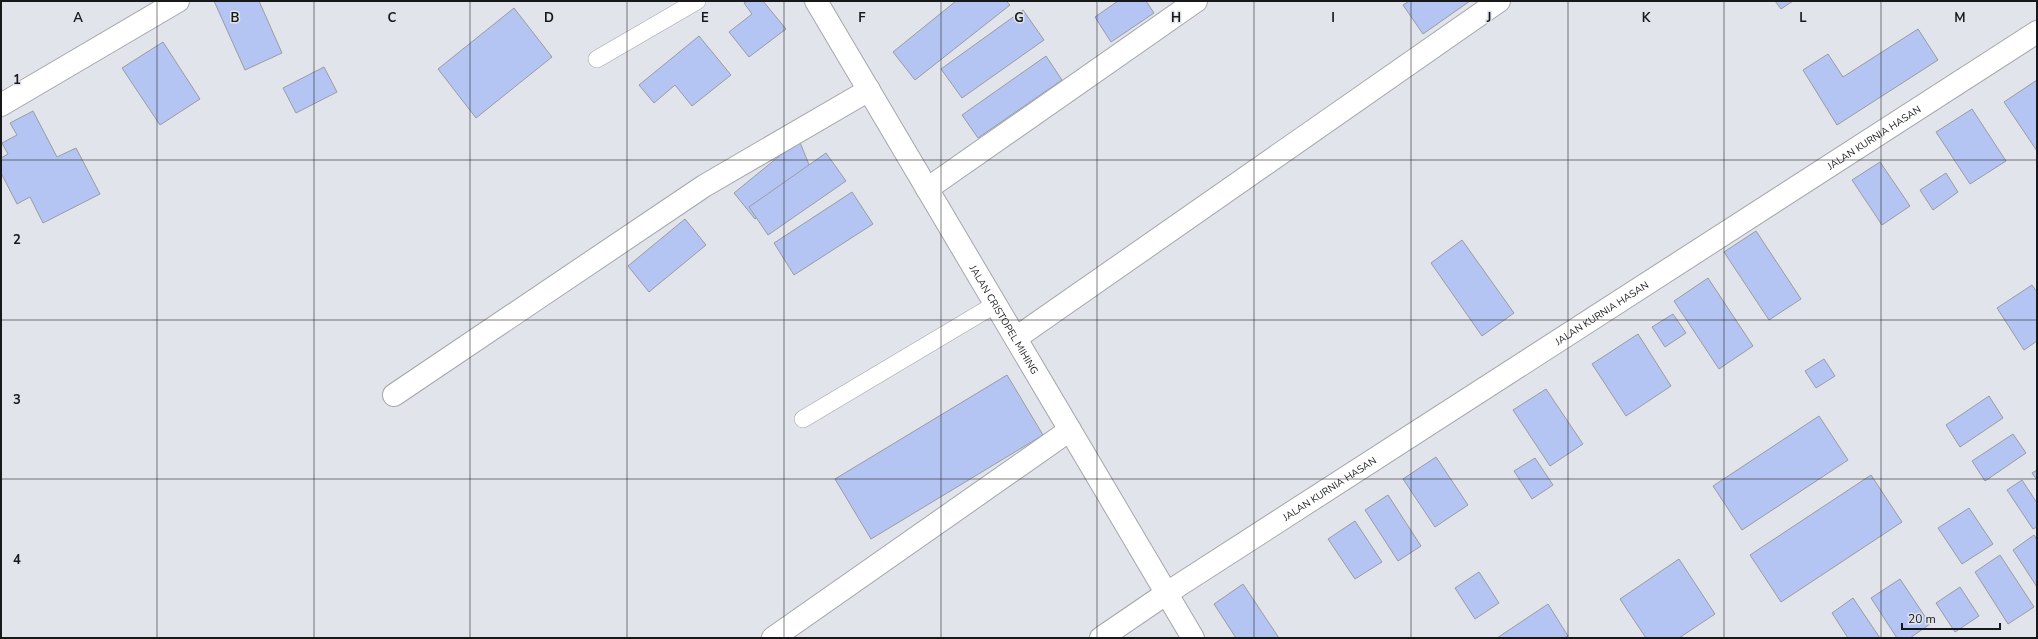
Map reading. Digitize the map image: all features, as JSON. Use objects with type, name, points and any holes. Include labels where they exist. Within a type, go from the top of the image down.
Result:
[{"type":"street","points":[[1,105],[178,1]]},
{"type":"street","name":"JALAN CRISTOPEL MIHING","points":[[816,1],[1193,638]]},
{"type":"street","points":[[927,189],[1196,1]]},
{"type":"street","points":[[1016,338],[1499,1]]},
{"type":"street","name":"JALAN KURNIA HASAN","points":[[1101,638],[1167,593],[2037,32]]},
{"type":"street","points":[[394,395],[704,186],[869,90]]},
{"type":"street","points":[[773,638],[1070,430]]},
{"type":"lane","points":[[597,59],[697,1]]},
{"type":"lane","points":[[803,419],[996,304]]},
{"type":"building","points":[[214,1],[259,1],[282,53],[245,70]]},
{"type":"building","points":[[747,1],[763,1],[786,29],[749,57],[729,32],[752,14],[744,3]]},
{"type":"building","points":[[956,1],[1006,1],[1010,5],[915,80],[893,52]]},
{"type":"building","points":[[1118,1],[1146,1],[1154,13],[1111,42],[1095,17]]},
{"type":"building","points":[[1409,1],[1470,1],[1423,34],[1403,5]]},
{"type":"building","points":[[1775,1],[1793,1],[1781,9]]},
{"type":"building","points":[[514,8],[552,57],[476,118],[438,69]]},
{"type":"building","points":[[1023,10],[1044,40],[962,98],[941,69]]},
{"type":"building","points":[[1918,29],[1938,60],[1837,125],[1803,70],[1828,54],[1843,77]]},
{"type":"building","points":[[699,36],[731,75],[692,106],[675,85],[654,103],[639,85]]},
{"type":"building","points":[[163,42],[200,99],[160,125],[122,68]]},
{"type":"building","points":[[1046,56],[1062,80],[978,138],[962,115]]},
{"type":"building","points":[[324,67],[337,92],[296,113],[283,88]]},
{"type":"building","points":[[2037,80],[2037,151],[2004,102]]},
{"type":"building","points":[[1972,109],[2006,161],[1970,184],[1936,132]]},
{"type":"building","points":[[33,111],[57,157],[76,148],[100,194],[43,223],[30,197],[17,204],[1,173],[1,158],[8,154],[2,143],[17,135],[10,123]]},
{"type":"building","points":[[799,140],[812,172],[755,219],[734,193]]},
{"type":"building","points":[[826,153],[846,181],[768,235],[749,207]]},
{"type":"building","points":[[1880,162],[1910,206],[1882,225],[1852,180]]},
{"type":"building","points":[[1946,173],[1958,192],[1933,210],[1920,190]]},
{"type":"building","points":[[852,192],[873,224],[794,275],[774,243]]},
{"type":"building","points":[[685,219],[706,245],[649,292],[628,266]]},
{"type":"building","points":[[1756,231],[1801,299],[1769,320],[1724,252]]},
{"type":"building","points":[[1462,240],[1514,313],[1482,336],[1431,263]]},
{"type":"building","points":[[1708,278],[1753,346],[1719,369],[1674,301]]},
{"type":"building","points":[[2032,285],[2037,292],[2037,341],[2024,350],[1997,308]]},
{"type":"building","points":[[1673,314],[1686,333],[1665,347],[1652,327]]},
{"type":"building","points":[[1638,334],[1671,386],[1626,416],[1592,364]]},
{"type":"building","points":[[1824,359],[1835,376],[1816,388],[1805,371]]},
{"type":"building","points":[[1007,375],[1043,435],[871,539],[835,479]]},
{"type":"building","points":[[1546,389],[1583,444],[1550,466],[1513,410]]},
{"type":"building","points":[[1989,396],[2003,418],[1960,447],[1946,425]]},
{"type":"building","points":[[1819,416],[1848,460],[1742,530],[1713,486]]},
{"type":"building","points":[[2013,434],[2026,453],[1985,481],[1972,461]]},
{"type":"building","points":[[1436,457],[1468,505],[1435,527],[1403,479]]},
{"type":"building","points":[[1535,458],[1553,485],[1532,499],[1514,471]]},
{"type":"building","points":[[2037,470],[2037,480],[2032,473]]},
{"type":"building","points":[[1871,475],[1902,522],[1781,602],[1750,555]]},
{"type":"building","points":[[2022,480],[2037,503],[2037,527],[2033,529],[2007,490]]},
{"type":"building","points":[[1388,495],[1421,546],[1398,561],[1365,510]]},
{"type":"building","points":[[1969,508],[1993,544],[1962,564],[1938,528]]},
{"type":"building","points":[[1355,521],[1382,562],[1355,579],[1328,539]]},
{"type":"building","points":[[2034,535],[2037,540],[2037,587],[2013,550]]},
{"type":"building","points":[[2000,555],[2034,607],[2008,624],[1975,572]]},
{"type":"building","points":[[1679,559],[1715,614],[1679,638],[1646,638],[1620,599]]},
{"type":"building","points":[[1479,572],[1499,603],[1475,619],[1455,588]]},
{"type":"building","points":[[1900,579],[1930,624],[1910,638],[1897,638],[1871,598]]},
{"type":"building","points":[[1243,584],[1279,638],[1236,638],[1214,604]]},
{"type":"building","points":[[1960,587],[1979,616],[1955,632],[1936,603]]},
{"type":"building","points":[[1853,598],[1880,638],[1848,638],[1832,613]]},
{"type":"building","points":[[1548,604],[1568,636],[1564,638],[1497,638]]}]
